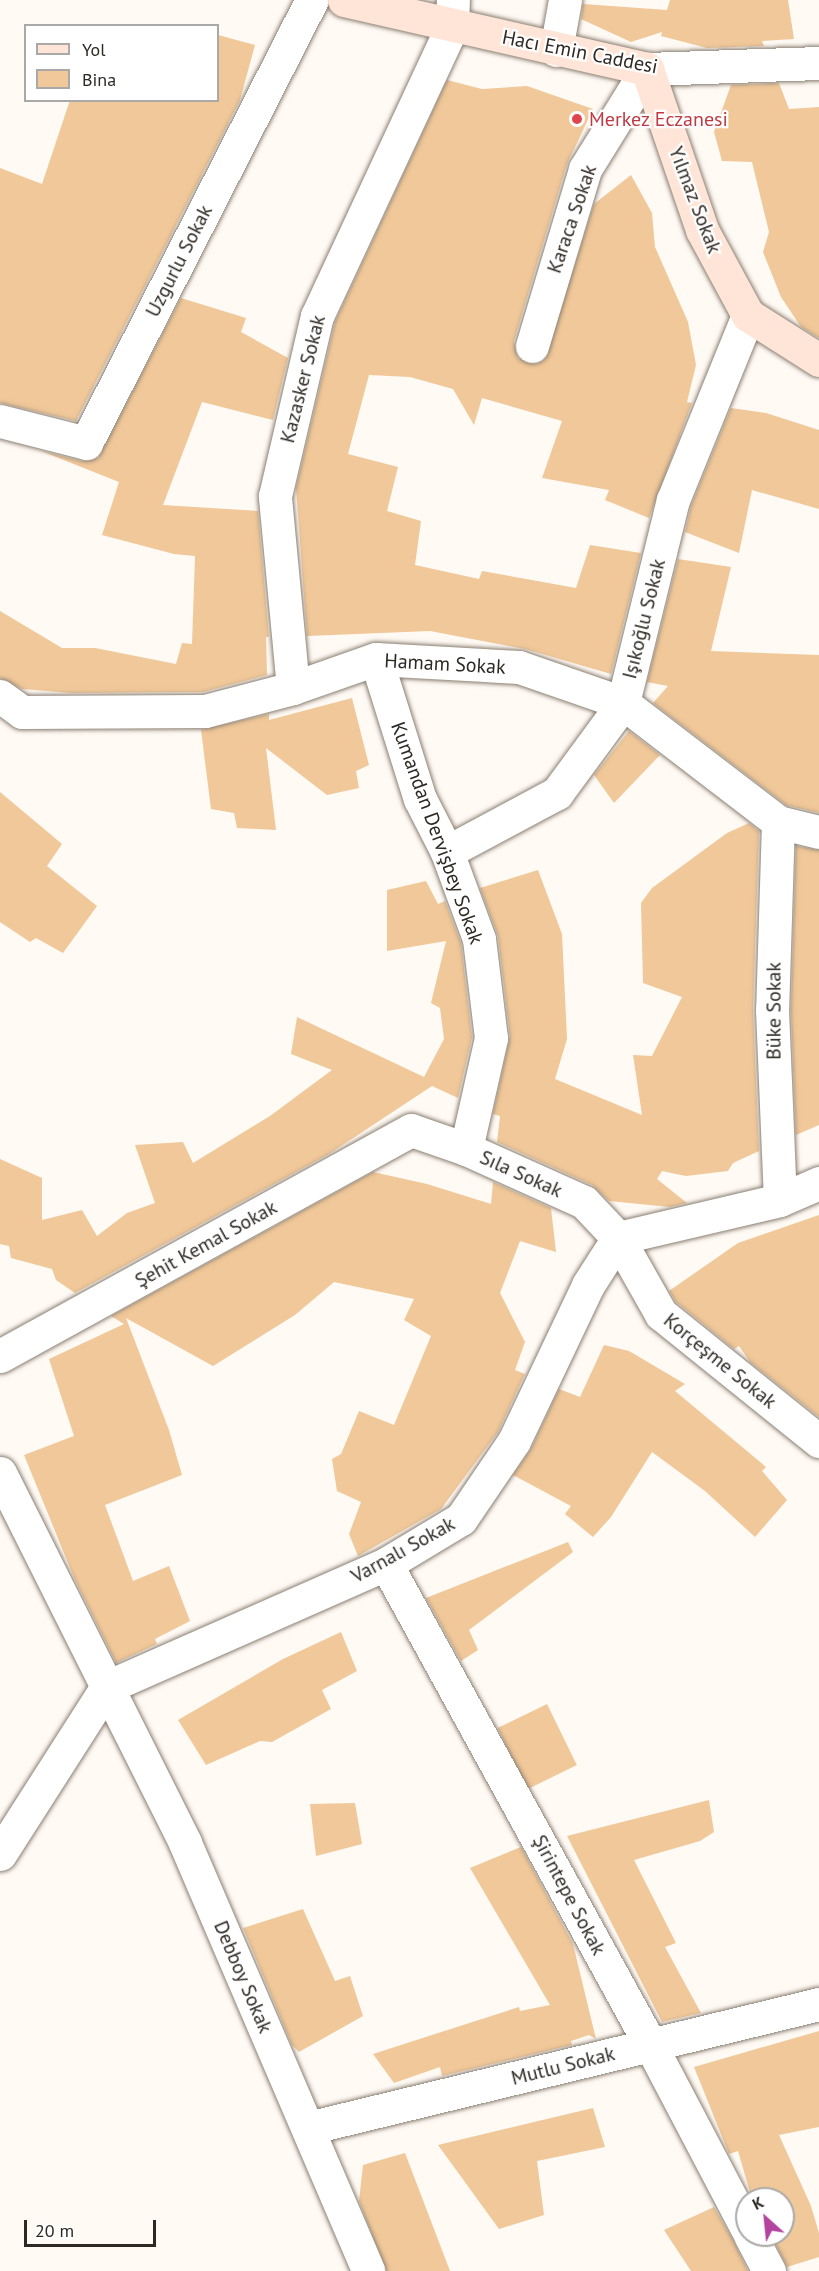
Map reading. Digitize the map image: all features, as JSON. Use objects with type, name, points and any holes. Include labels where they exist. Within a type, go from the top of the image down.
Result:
[{"type":"main road","name":"Hacı Emin Caddesi","points":[[345,0],[452,13],[556,50],[647,69]]},
{"type":"main road","name":"Yılmaz Sokak","points":[[647,69],[702,230],[748,315],[819,360]]},
{"type":"street","name":"Uzgurlu Sokak","points":[[0,421],[86,443],[312,0]]},
{"type":"street","points":[[556,50],[565,0]]},
{"type":"street","name":"Kazasker Sokak","points":[[292,688],[274,496],[317,316],[452,13]]},
{"type":"street","name":"Hacı Emin Caddesi","points":[[647,69],[819,63]]},
{"type":"street","name":"Karaca Sokak","points":[[532,346],[585,169],[647,69]]},
{"type":"street","name":"Işıkoğlu Sokak","points":[[447,852],[557,793],[623,703],[673,500],[748,315]]},
{"type":"street","name":"Hamam Sokak","points":[[0,696],[22,712],[205,711],[292,688],[376,659],[519,667],[623,703],[778,822],[819,832]]},
{"type":"street","name":"Kumandan Dervişbey Sokak","points":[[376,659],[420,799],[447,852],[479,939],[491,1038],[466,1149]]},
{"type":"street","name":"Büke Sokak","points":[[778,822],[772,1010],[780,1200]]},
{"type":"street","name":"Sıla Sokak","points":[[411,1130],[466,1149],[584,1202],[618,1238]]},
{"type":"street","name":"Şehit Kemal Sokak","points":[[0,1356],[411,1130]]},
{"type":"street","points":[[618,1238],[780,1200],[819,1183]]},
{"type":"street","name":"Korçeşme Sokak","points":[[618,1238],[661,1314],[819,1442]]},
{"type":"street","name":"Varnalı Sokak","points":[[107,1687],[386,1564],[461,1519],[514,1441],[588,1286],[618,1238]]},
{"type":"street","points":[[0,1473],[107,1687],[0,1854]]},
{"type":"street","name":"Şirintepe Sokak","points":[[386,1564],[650,2044],[735,2206]]},
{"type":"street","name":"Debboy Sokak","points":[[107,1687],[185,1843],[368,2271]]},
{"type":"street","name":"Mutlu Sokak","points":[[308,2128],[819,2004]]},
{"type":"street","points":[[756,2247],[769,2271]]},
{"type":"building","points":[[670,0],[788,0],[794,39],[762,41],[764,46],[707,48],[661,36],[662,32],[631,42],[581,19],[583,4],[667,10]]},
{"type":"building","points":[[219,35],[255,45],[240,100],[76,421],[0,403],[0,168],[42,184],[69,102],[219,102]]},
{"type":"building","points":[[447,80],[482,89],[527,86],[593,109],[567,164],[514,341],[518,358],[536,364],[545,359],[594,204],[631,175],[652,213],[655,247],[688,322],[696,365],[687,402],[692,403],[649,518],[605,500],[609,490],[542,478],[562,421],[482,398],[474,425],[453,389],[410,377],[369,375],[348,454],[398,467],[387,511],[421,521],[415,565],[479,579],[482,571],[576,588],[590,545],[641,553],[611,674],[525,649],[430,631],[307,636],[296,488],[335,322]]},
{"type":"building","points":[[779,83],[789,109],[819,107],[819,338],[801,327],[781,297],[763,252],[769,232],[752,162],[722,161],[714,132],[731,85]]},
{"type":"building","points":[[181,298],[246,318],[241,332],[288,358],[273,420],[202,402],[163,505],[258,511],[269,637],[266,637],[267,675],[203,692],[71,693],[22,689],[0,678],[0,611],[62,648],[95,648],[176,664],[182,643],[192,644],[195,556],[174,554],[102,535],[119,482],[41,451],[82,461],[98,458]]},
{"type":"building","points":[[731,408],[766,413],[819,430],[819,509],[752,490],[739,553],[685,532],[691,506]]},
{"type":"building","points":[[678,559],[731,567],[711,651],[819,655],[819,813],[786,805],[653,703],[668,686],[647,682]]},
{"type":"building","points":[[352,698],[369,765],[356,771],[359,788],[327,795],[266,748],[276,830],[237,828],[234,813],[211,809],[201,730],[269,714],[269,720]]},
{"type":"building","points":[[629,731],[660,755],[614,803],[594,775]]},
{"type":"building","points":[[0,792],[62,844],[47,866],[97,906],[63,953],[36,938],[30,942],[0,922]]},
{"type":"building","points":[[749,823],[759,831],[753,1009],[759,1151],[733,1163],[728,1171],[686,1176],[662,1171],[657,1179],[687,1203],[670,1207],[609,1201],[592,1185],[497,1142],[500,1116],[493,1114],[510,1036],[498,936],[480,888],[538,870],[562,934],[567,1039],[555,1079],[642,1115],[633,1055],[652,1056],[682,997],[643,983],[641,903],[652,888],[727,833]]},
{"type":"building","points":[[796,846],[819,850],[819,1125],[796,1135],[791,1010]]},
{"type":"building","points":[[426,881],[438,904],[445,901],[461,943],[472,1037],[458,1098],[432,1086],[329,1154],[75,1293],[56,1280],[52,1269],[11,1258],[9,1246],[0,1244],[0,1159],[42,1178],[42,1220],[82,1210],[97,1236],[127,1213],[155,1203],[135,1145],[183,1142],[193,1163],[270,1116],[332,1070],[291,1054],[297,1017],[424,1077],[444,1039],[440,1008],[431,1003],[446,941],[387,951],[387,890]]},
{"type":"building","points":[[373,1172],[427,1184],[491,1204],[493,1182],[551,1208],[556,1252],[520,1241],[500,1293],[525,1342],[515,1370],[525,1374],[498,1432],[441,1509],[358,1556],[349,1534],[361,1502],[337,1491],[332,1459],[341,1454],[359,1411],[394,1425],[431,1336],[404,1320],[414,1299],[334,1282],[295,1315],[213,1366],[126,1318],[169,1430],[182,1475],[105,1505],[133,1581],[169,1566],[190,1621],[155,1639],[157,1644],[116,1663],[75,1580],[24,1455],[74,1436],[49,1359],[124,1324],[111,1316]]},
{"type":"building","points":[[819,1215],[819,1417],[750,1362],[739,1346],[734,1349],[676,1302],[669,1291],[738,1243]]},
{"type":"building","points":[[604,1345],[629,1351],[685,1384],[675,1391],[766,1467],[762,1471],[787,1500],[755,1537],[705,1491],[652,1452],[611,1517],[593,1537],[565,1514],[571,1506],[513,1475],[531,1449],[559,1389],[580,1397]]},
{"type":"building","points":[[568,1542],[573,1552],[469,1630],[478,1650],[461,1661],[426,1598]]},
{"type":"building","points":[[341,1632],[357,1671],[322,1690],[331,1709],[272,1742],[260,1741],[206,1765],[178,1720],[283,1659]]},
{"type":"building","points":[[547,1704],[577,1765],[527,1789],[498,1728]]},
{"type":"building","points":[[709,1800],[714,1832],[700,1841],[634,1860],[676,1943],[665,1947],[701,2013],[662,2022],[567,1836]]},
{"type":"building","points":[[355,1803],[362,1844],[316,1856],[310,1804]]},
{"type":"building","points":[[521,1847],[573,1944],[596,2039],[589,2035],[571,2041],[572,2045],[442,2076],[440,2067],[394,2083],[373,2054],[519,2007],[520,2011],[550,2005],[470,1868]]},
{"type":"building","points":[[303,1909],[335,1981],[350,1976],[363,2016],[299,2052],[292,2045],[243,1928]]},
{"type":"building","points":[[819,2031],[819,2127],[779,2135],[811,2206],[819,2233],[819,2257],[787,2267],[777,2247],[795,2247],[795,2187],[748,2187],[738,2151],[729,2154],[694,2067]]},
{"type":"building","points":[[593,2108],[605,2147],[537,2161],[544,2215],[499,2229],[438,2145]]},
{"type":"building","points":[[405,2153],[450,2271],[386,2271],[359,2201],[363,2165]]},
{"type":"building","points":[[714,2207],[748,2271],[691,2271],[664,2230]]},
{"type":"place","name":"Merkez Eczanesi","points":[[577,119]]}]
